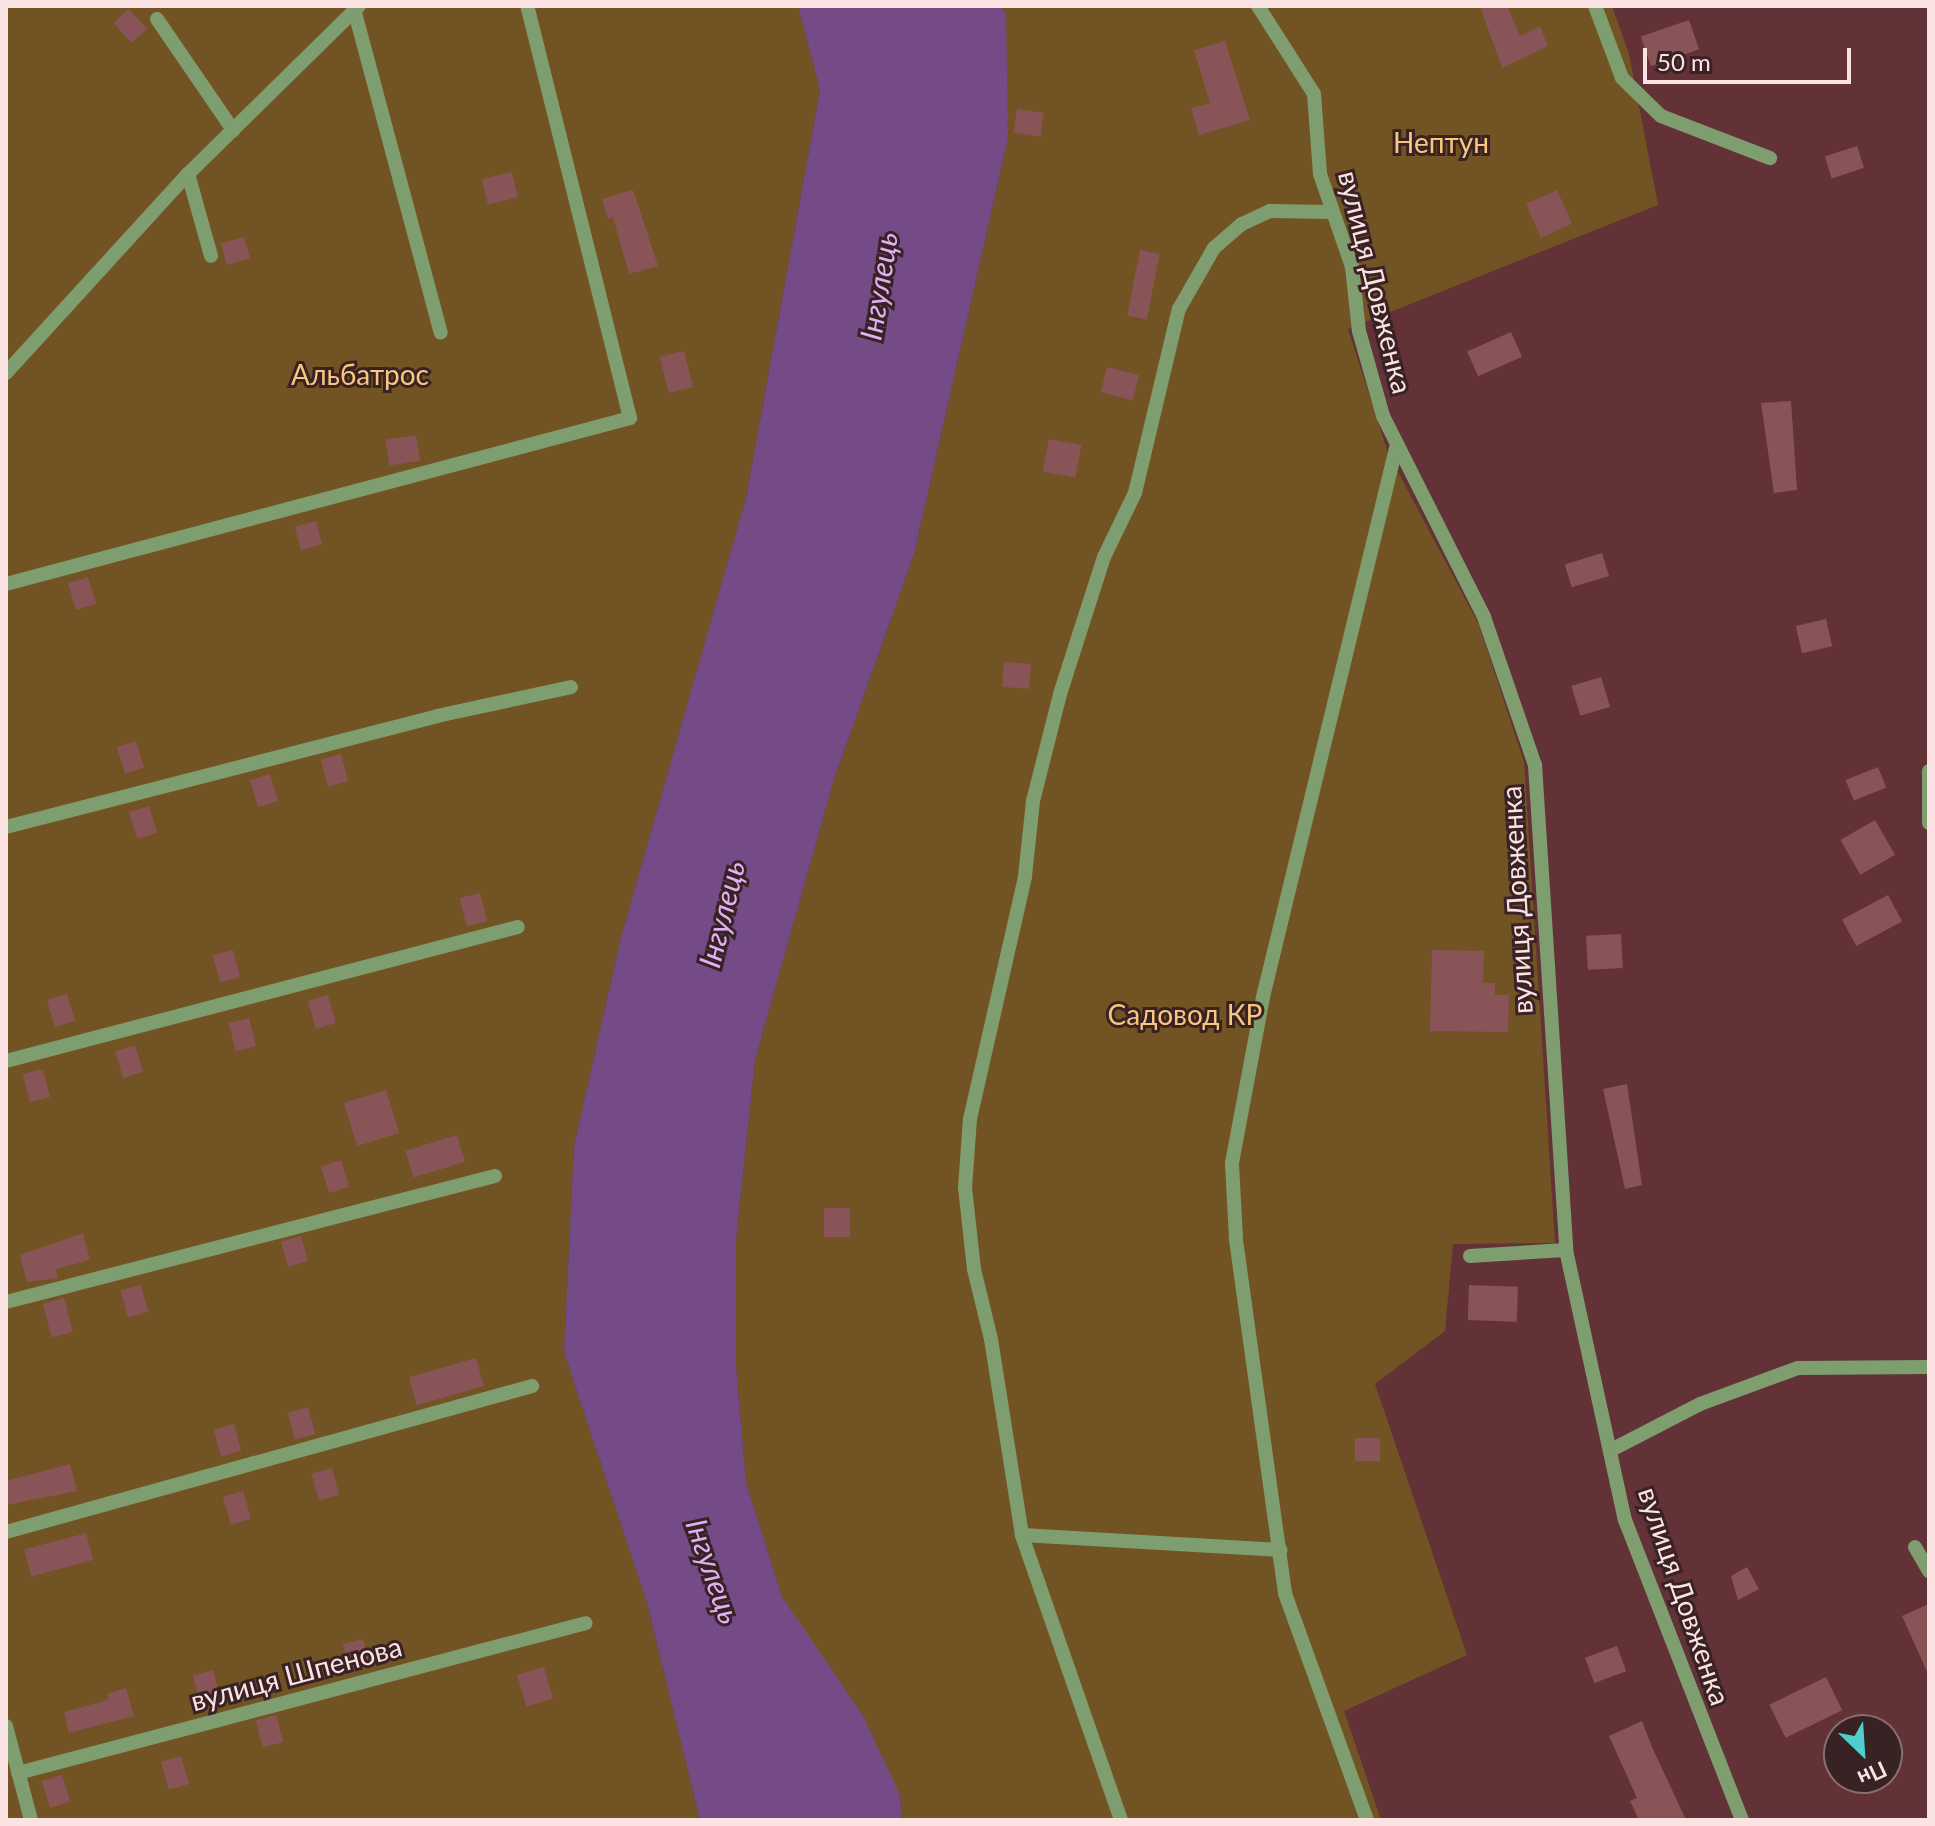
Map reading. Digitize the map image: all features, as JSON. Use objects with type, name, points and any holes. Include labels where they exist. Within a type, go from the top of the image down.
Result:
[{"type":"street","points":[[6,584],[630,418],[527,6]]},
{"type":"street","name":"вулиця Довженка","points":[[1258,6],[1314,94],[1320,174],[1352,267],[1359,331],[1396,448],[1484,617],[1535,765],[1566,1250],[1613,1449],[1625,1520],[1648,1589],[1742,1820]]},
{"type":"street","points":[[1595,6],[1622,78],[1661,116],[1770,158]]},
{"type":"street","points":[[6,373],[188,174],[356,8]]},
{"type":"street","points":[[356,8],[441,333]]},
{"type":"street","points":[[157,19],[233,130]]},
{"type":"street","points":[[188,174],[211,256]]},
{"type":"street","points":[[1121,1820],[1022,1535],[991,1339],[974,1269],[965,1188],[970,1119],[1025,876],[1033,801],[1104,557],[1135,493],[1179,309],[1214,248],[1242,224],[1270,211],[1332,212]]},
{"type":"street","points":[[1367,1820],[1285,1593],[1236,1238],[1232,1163],[1263,997],[1396,448]]},
{"type":"street","points":[[6,827],[437,716],[571,687]]},
{"type":"street","points":[[1929,771],[1929,823]]},
{"type":"street","points":[[6,1061],[518,927]]},
{"type":"street","points":[[6,1302],[495,1176]]},
{"type":"street","points":[[1470,1256],[1566,1250]]},
{"type":"street","points":[[1613,1449],[1700,1404],[1798,1368],[1929,1367]]},
{"type":"street","points":[[6,1532],[532,1386]]},
{"type":"street","points":[[1022,1535],[1281,1550]]},
{"type":"street","points":[[1915,1547],[1929,1571]]},
{"type":"street","name":"вулиця Шпенова","points":[[18,1773],[586,1623]]},
{"type":"street","points":[[6,1726],[31,1820]]},
{"type":"green space","name":"Альбатрос","points":[[6,6],[798,6],[820,90],[746,498],[621,937],[574,1146],[564,1352],[646,1599],[700,1820],[6,1820]]},
{"type":"green space","name":"Садовод КР","points":[[1001,6],[1612,6],[1629,54],[1658,205],[1348,329],[1388,453],[1479,625],[1524,762],[1555,1243],[1453,1244],[1445,1331],[1375,1384],[1467,1655],[1344,1711],[1381,1820],[902,1820],[900,1795],[782,1597],[746,1482],[736,1367],[736,1239],[755,1060],[834,779],[914,554],[1008,138]]},
{"type":"water","name":"Інгулець","points":[[798,6],[1001,6],[1006,14],[1008,138],[914,554],[834,779],[755,1060],[736,1239],[736,1367],[746,1482],[782,1597],[862,1714],[900,1795],[902,1820],[700,1820],[646,1599],[564,1352],[574,1146],[621,937],[746,498],[820,90]]},
{"type":"building","points":[[1480,6],[1507,6],[1520,36],[1540,26],[1548,46],[1502,68]]},
{"type":"building","points":[[129,9],[147,29],[131,43],[113,23]]},
{"type":"building","points":[[1689,20],[1699,49],[1651,66],[1641,37]]},
{"type":"building","points":[[1225,41],[1250,120],[1199,135],[1191,108],[1210,103],[1194,50]]},
{"type":"building","points":[[1017,109],[1044,113],[1040,137],[1014,133]]},
{"type":"building","points":[[1857,146],[1864,168],[1832,178],[1825,157]]},
{"type":"building","points":[[512,172],[518,197],[488,204],[482,179]]},
{"type":"building","points":[[633,190],[658,266],[629,274],[613,217],[608,219],[602,199]]},
{"type":"building","points":[[1557,190],[1572,224],[1541,238],[1526,204]]},
{"type":"building","points":[[244,237],[250,258],[227,265],[221,244]]},
{"type":"building","points":[[1140,250],[1160,254],[1147,320],[1127,316]]},
{"type":"building","points":[[1511,332],[1522,357],[1478,376],[1467,352]]},
{"type":"building","points":[[684,351],[693,387],[669,393],[660,357]]},
{"type":"building","points":[[1107,367],[1139,375],[1133,400],[1101,392]]},
{"type":"building","points":[[1791,401],[1797,490],[1774,493],[1761,403]]},
{"type":"building","points":[[416,435],[420,461],[389,466],[385,440]]},
{"type":"building","points":[[1049,439],[1081,445],[1075,478],[1043,471]]},
{"type":"building","points":[[316,521],[322,544],[301,550],[295,527]]},
{"type":"building","points":[[1602,553],[1609,576],[1572,587],[1565,564]]},
{"type":"building","points":[[88,577],[96,604],[76,610],[68,583]]},
{"type":"building","points":[[1826,619],[1832,646],[1802,653],[1796,626]]},
{"type":"building","points":[[1004,662],[1031,664],[1029,689],[1002,687]]},
{"type":"building","points":[[1601,677],[1610,707],[1580,716],[1571,686]]},
{"type":"building","points":[[136,741],[144,768],[125,774],[117,747]]},
{"type":"building","points":[[341,754],[348,781],[328,786],[321,759]]},
{"type":"building","points":[[1878,767],[1886,787],[1854,801],[1846,780]]},
{"type":"building","points":[[270,774],[278,801],[258,807],[250,780]]},
{"type":"building","points":[[149,806],[157,833],[137,839],[129,812]]},
{"type":"building","points":[[1875,820],[1895,855],[1860,875],[1840,840]]},
{"type":"building","points":[[480,893],[487,921],[467,926],[460,898]]},
{"type":"building","points":[[1888,895],[1902,921],[1856,946],[1842,919]]},
{"type":"building","points":[[1621,934],[1623,968],[1588,970],[1586,936]]},
{"type":"building","points":[[233,950],[240,977],[220,982],[213,955]]},
{"type":"building","points":[[1432,950],[1484,951],[1483,983],[1495,983],[1495,995],[1509,995],[1508,1032],[1430,1031]]},
{"type":"building","points":[[67,994],[75,1021],[55,1027],[47,1000]]},
{"type":"building","points":[[328,995],[336,1023],[316,1029],[308,1001]]},
{"type":"building","points":[[249,1018],[256,1046],[236,1051],[229,1023]]},
{"type":"building","points":[[135,1045],[143,1072],[123,1078],[115,1051]]},
{"type":"building","points":[[43,1069],[50,1097],[30,1102],[23,1074]]},
{"type":"building","points":[[1627,1084],[1642,1185],[1625,1189],[1603,1089]]},
{"type":"building","points":[[386,1090],[399,1133],[357,1146],[344,1103]]},
{"type":"building","points":[[457,1135],[465,1162],[414,1178],[405,1151]]},
{"type":"building","points":[[341,1160],[349,1187],[329,1193],[321,1166]]},
{"type":"building","points":[[824,1208],[850,1208],[850,1237],[824,1237]]},
{"type":"building","points":[[83,1233],[90,1260],[56,1269],[58,1278],[27,1282],[20,1255]]},
{"type":"building","points":[[301,1236],[308,1261],[288,1267],[281,1242]]},
{"type":"building","points":[[141,1285],[148,1312],[128,1317],[121,1290]]},
{"type":"building","points":[[1469,1285],[1518,1287],[1517,1322],[1468,1320]]},
{"type":"building","points":[[64,1298],[73,1332],[52,1338],[43,1304]]},
{"type":"building","points":[[476,1358],[484,1386],[417,1405],[409,1377]]},
{"type":"building","points":[[308,1407],[315,1434],[295,1439],[288,1412]]},
{"type":"building","points":[[234,1424],[241,1451],[221,1456],[214,1429]]},
{"type":"building","points":[[1355,1438],[1380,1438],[1380,1461],[1355,1461]]},
{"type":"building","points":[[70,1464],[77,1491],[6,1505],[6,1481]]},
{"type":"building","points":[[332,1468],[339,1495],[319,1500],[312,1473]]},
{"type":"building","points":[[243,1491],[251,1519],[231,1525],[223,1497]]},
{"type":"building","points":[[86,1533],[93,1560],[31,1577],[24,1550]]},
{"type":"building","points":[[1747,1567],[1759,1589],[1738,1600],[1731,1576]]},
{"type":"building","points":[[1929,1604],[1929,1676],[1902,1616]]},
{"type":"building","points":[[363,1639],[370,1667],[350,1672],[343,1644]]},
{"type":"building","points":[[1617,1646],[1626,1671],[1594,1683],[1585,1658]]},
{"type":"building","points":[[544,1667],[553,1699],[526,1706],[517,1675]]},
{"type":"building","points":[[213,1670],[220,1697],[200,1702],[193,1675]]},
{"type":"building","points":[[1826,1677],[1842,1710],[1823,1714],[1823,1720],[1786,1738],[1769,1705]]},
{"type":"building","points":[[126,1688],[134,1716],[69,1733],[64,1712],[108,1700],[107,1694]]},
{"type":"building","points":[[276,1715],[283,1742],[263,1747],[256,1720]]},
{"type":"building","points":[[1642,1721],[1686,1820],[1639,1820],[1630,1801],[1637,1798],[1609,1736]]},
{"type":"building","points":[[181,1756],[189,1784],[169,1790],[161,1762]]},
{"type":"building","points":[[62,1775],[70,1802],[50,1808],[42,1781]]},
{"type":"park label","name":"Нептун","points":[[1441,142]]}]
